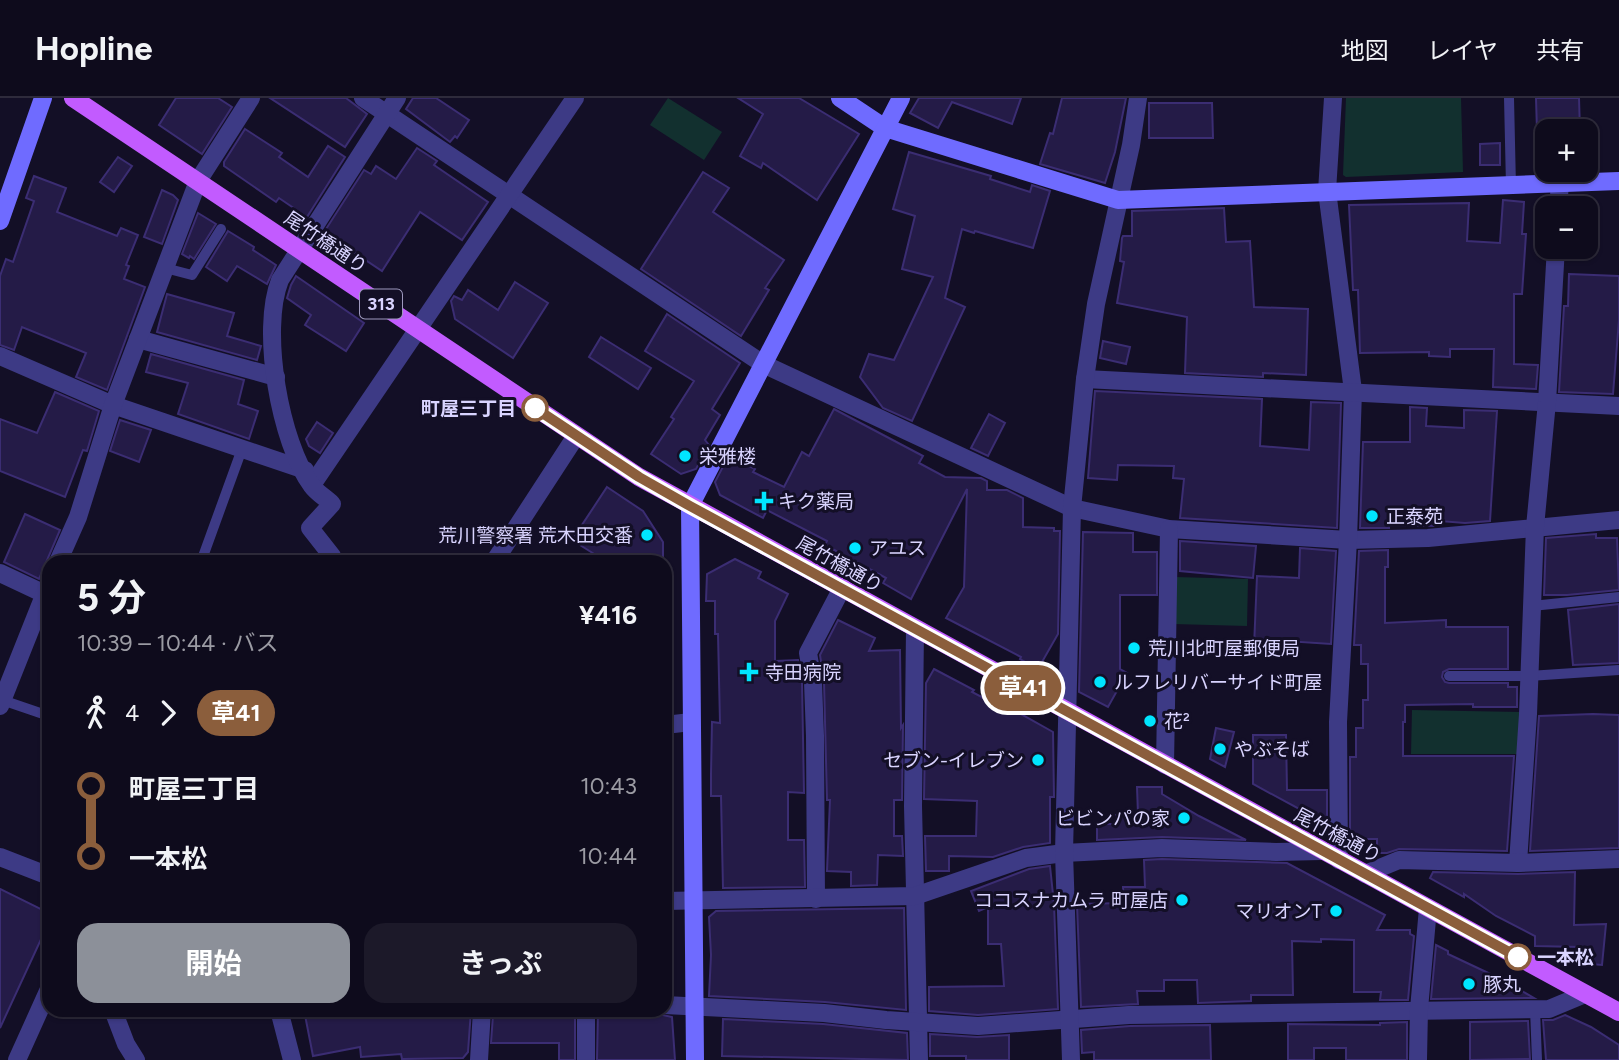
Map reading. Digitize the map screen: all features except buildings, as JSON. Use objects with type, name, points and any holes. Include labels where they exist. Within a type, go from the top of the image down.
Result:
[{"type":"main road","name":"尾竹橋通り","points":[[73,98],[639,477],[1585,994],[1615,1007]]},
{"type":"street","points":[[0,221],[43,98]]},
{"type":"street","points":[[61,555],[78,517],[113,405],[198,181],[251,98]]},
{"type":"street","points":[[363,98],[763,364],[1072,508],[1169,529],[1348,540],[1428,538],[1619,520]]},
{"type":"street","points":[[331,555],[310,528],[332,504],[308,478],[293,452],[278,396],[272,311],[280,279],[397,98]]},
{"type":"street","points":[[308,478],[419,329],[575,98]]},
{"type":"street","points":[[840,98],[885,128],[1118,200],[1619,181]]},
{"type":"street","points":[[695,1060],[690,506],[901,98]]},
{"type":"street","points":[[1071,1060],[1064,853],[1072,508],[1085,379],[1096,304],[1131,145],[1138,98]]},
{"type":"street","points":[[1333,98],[1327,191],[1353,391],[1338,722],[1339,860]]},
{"type":"street","points":[[1559,196],[1560,184]]},
{"type":"street","points":[[1518,863],[1535,527],[1547,402],[1555,259]]},
{"type":"street","points":[[138,339],[276,377]]},
{"type":"street","points":[[0,356],[113,405],[242,449],[308,478]]},
{"type":"street","points":[[1085,379],[1619,406]]},
{"type":"street","points":[[499,555],[576,436]]},
{"type":"street","points":[[1165,765],[1169,529]]},
{"type":"street","points":[[0,573],[42,589]]},
{"type":"street","points":[[816,899],[815,736],[813,682],[808,653],[842,588]]},
{"type":"street","points":[[2,697],[42,603]]},
{"type":"street","points":[[915,629],[913,806],[919,1060]]},
{"type":"street","points":[[672,724],[691,722]]},
{"type":"street","points":[[672,901],[915,896],[1026,858],[1064,853],[1162,848],[1276,852],[1322,850]]},
{"type":"street","points":[[0,857],[42,873]]},
{"type":"street","points":[[1365,874],[1399,860],[1518,863],[1619,859]]},
{"type":"street","points":[[1418,1060],[1419,1009],[1428,908]]},
{"type":"street","points":[[672,1005],[824,1013],[978,1026],[1129,1015],[1549,1009],[1585,994]]},
{"type":"street","points":[[17,1060],[42,1005]]},
{"type":"street","points":[[116,1017],[126,1044],[136,1060]]},
{"type":"street","points":[[281,1017],[292,1060]]},
{"type":"street","points":[[479,1060],[482,1017]]},
{"type":"street","points":[[586,1017],[586,1060]]},
{"type":"lane","points":[[1509,98],[1511,186]]},
{"type":"lane","points":[[164,268],[192,275],[221,229]]},
{"type":"lane","points":[[204,555],[242,449]]},
{"type":"lane","points":[[1532,606],[1619,597]]},
{"type":"lane","points":[[1449,676],[1529,676],[1619,670]]},
{"type":"lane","points":[[2,697],[42,713]]},
{"type":"lane","points":[[1535,1009],[1536,1060]]},
{"type":"green space","points":[[668,98],[722,132],[704,160],[650,125]]},
{"type":"green space","points":[[1346,98],[1461,98],[1463,172],[1346,177],[1343,175]]},
{"type":"green space","points":[[1175,577],[1248,579],[1247,626],[1173,624]]},
{"type":"green space","points":[[1412,710],[1520,712],[1518,754],[1411,754]]},
{"type":"bus line","name":"草41","points":[[535,408],[639,477],[690,506],[1518,957]]},
{"type":"place","name":"町屋三丁目","points":[[535,408]]},
{"type":"place","name":"栄雅楼","points":[[685,456]]},
{"type":"place","name":"キク薬局","points":[[764,501]]},
{"type":"place","name":"正泰苑","points":[[1372,516]]},
{"type":"place","name":"荒川警察署 荒木田交番","points":[[647,535]]},
{"type":"place","name":"アユス","points":[[855,548]]},
{"type":"place","name":"荒川北町屋郵便局","points":[[1134,648]]},
{"type":"place","name":"寺田病院","points":[[749,672]]},
{"type":"place","name":"ルフレリバーサイド町屋","points":[[1100,682]]},
{"type":"place","name":"花²","points":[[1150,721]]},
{"type":"place","name":"やぶそば","points":[[1220,749]]},
{"type":"place","name":"セブン-イレブン","points":[[1038,760]]},
{"type":"place","name":"ビビンパの家","points":[[1184,818]]},
{"type":"place","name":"ココスナカムラ 町屋店","points":[[1182,900]]},
{"type":"place","name":"マリオンT","points":[[1336,911]]},
{"type":"place","name":"一本松","points":[[1518,957]]},
{"type":"place","name":"豚丸","points":[[1469,984]]}]
